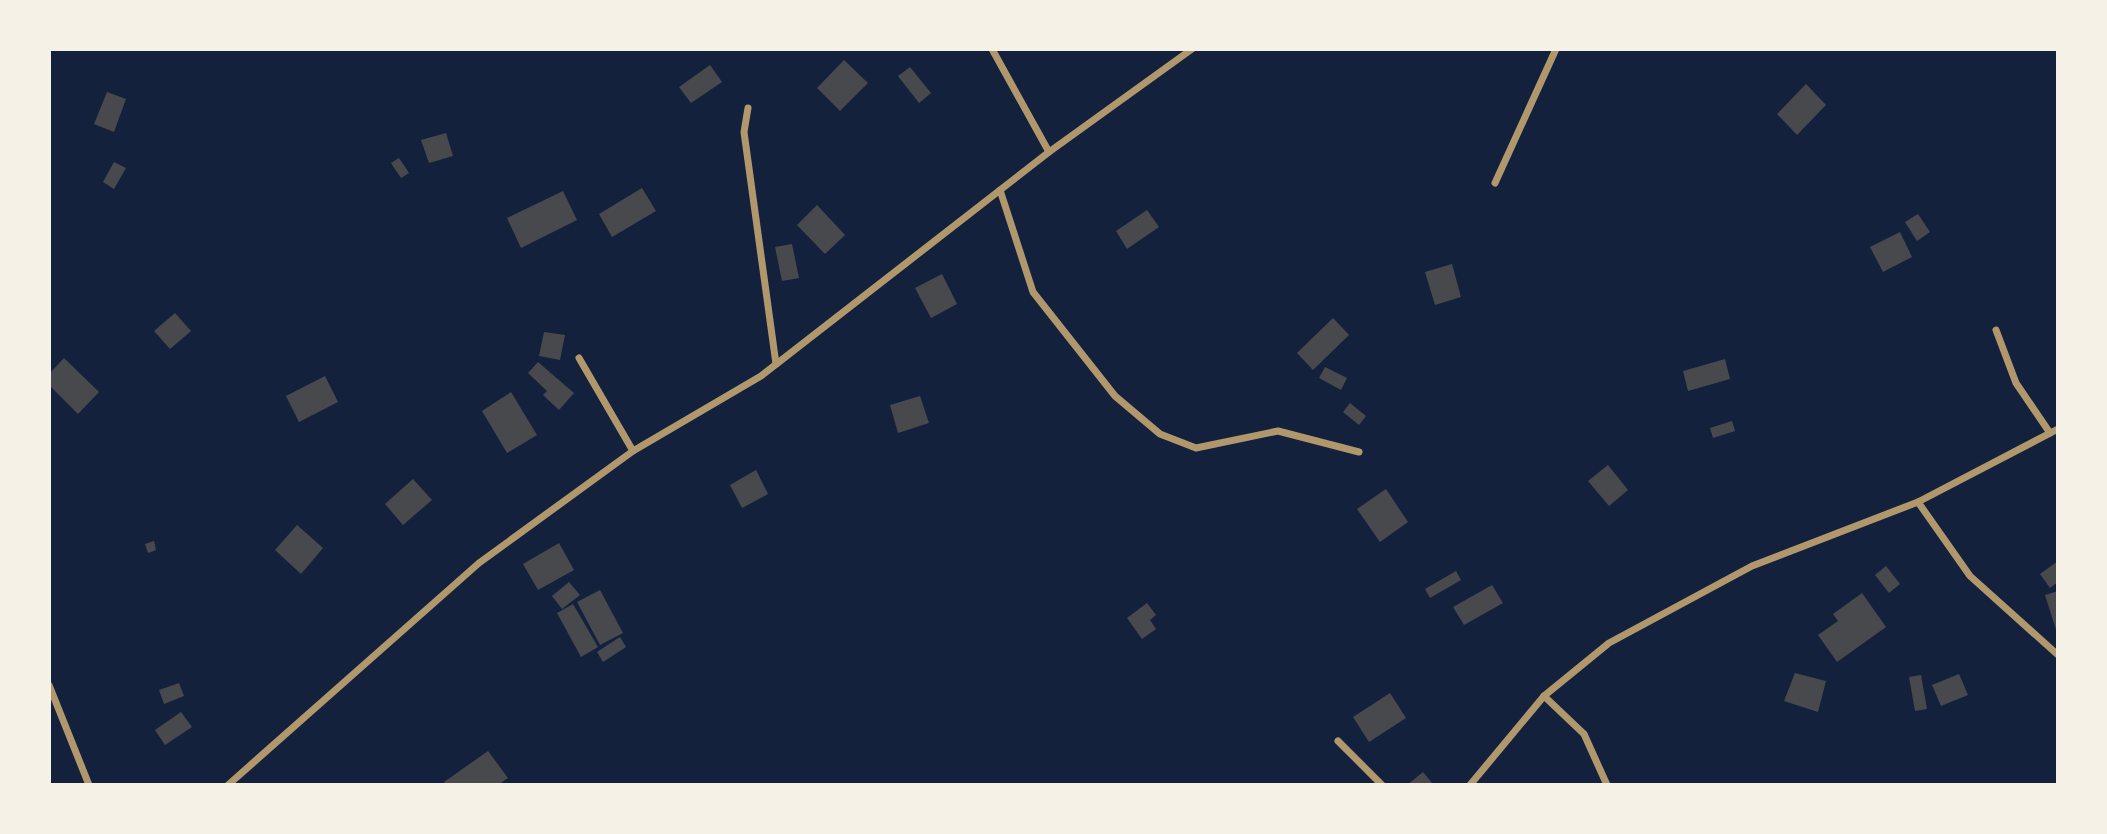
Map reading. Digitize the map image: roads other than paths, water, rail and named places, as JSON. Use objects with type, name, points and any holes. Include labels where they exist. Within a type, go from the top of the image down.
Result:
[{"type":"street","points":[[992,49],[1049,152]]},
{"type":"street","points":[[228,785],[479,564],[633,451],[761,376],[1049,152],[1192,49]]},
{"type":"street","points":[[1495,183],[1556,49]]},
{"type":"street","points":[[748,108],[744,132],[776,364]]},
{"type":"street","points":[[1000,190],[1033,292],[1115,396],[1160,434],[1196,448],[1278,431],[1359,452]]},
{"type":"street","points":[[1996,330],[2016,383],[2050,433]]},
{"type":"street","points":[[579,358],[633,451]]},
{"type":"street","points":[[1469,785],[1544,696],[1609,643],[1752,566],[1918,502],[2058,429]]},
{"type":"street","points":[[1918,502],[1970,576],[2058,655]]},
{"type":"street","points":[[49,685],[89,785]]},
{"type":"street","points":[[1544,696],[1584,734],[1607,785]]},
{"type":"street","points":[[1338,741],[1382,785]]}]
